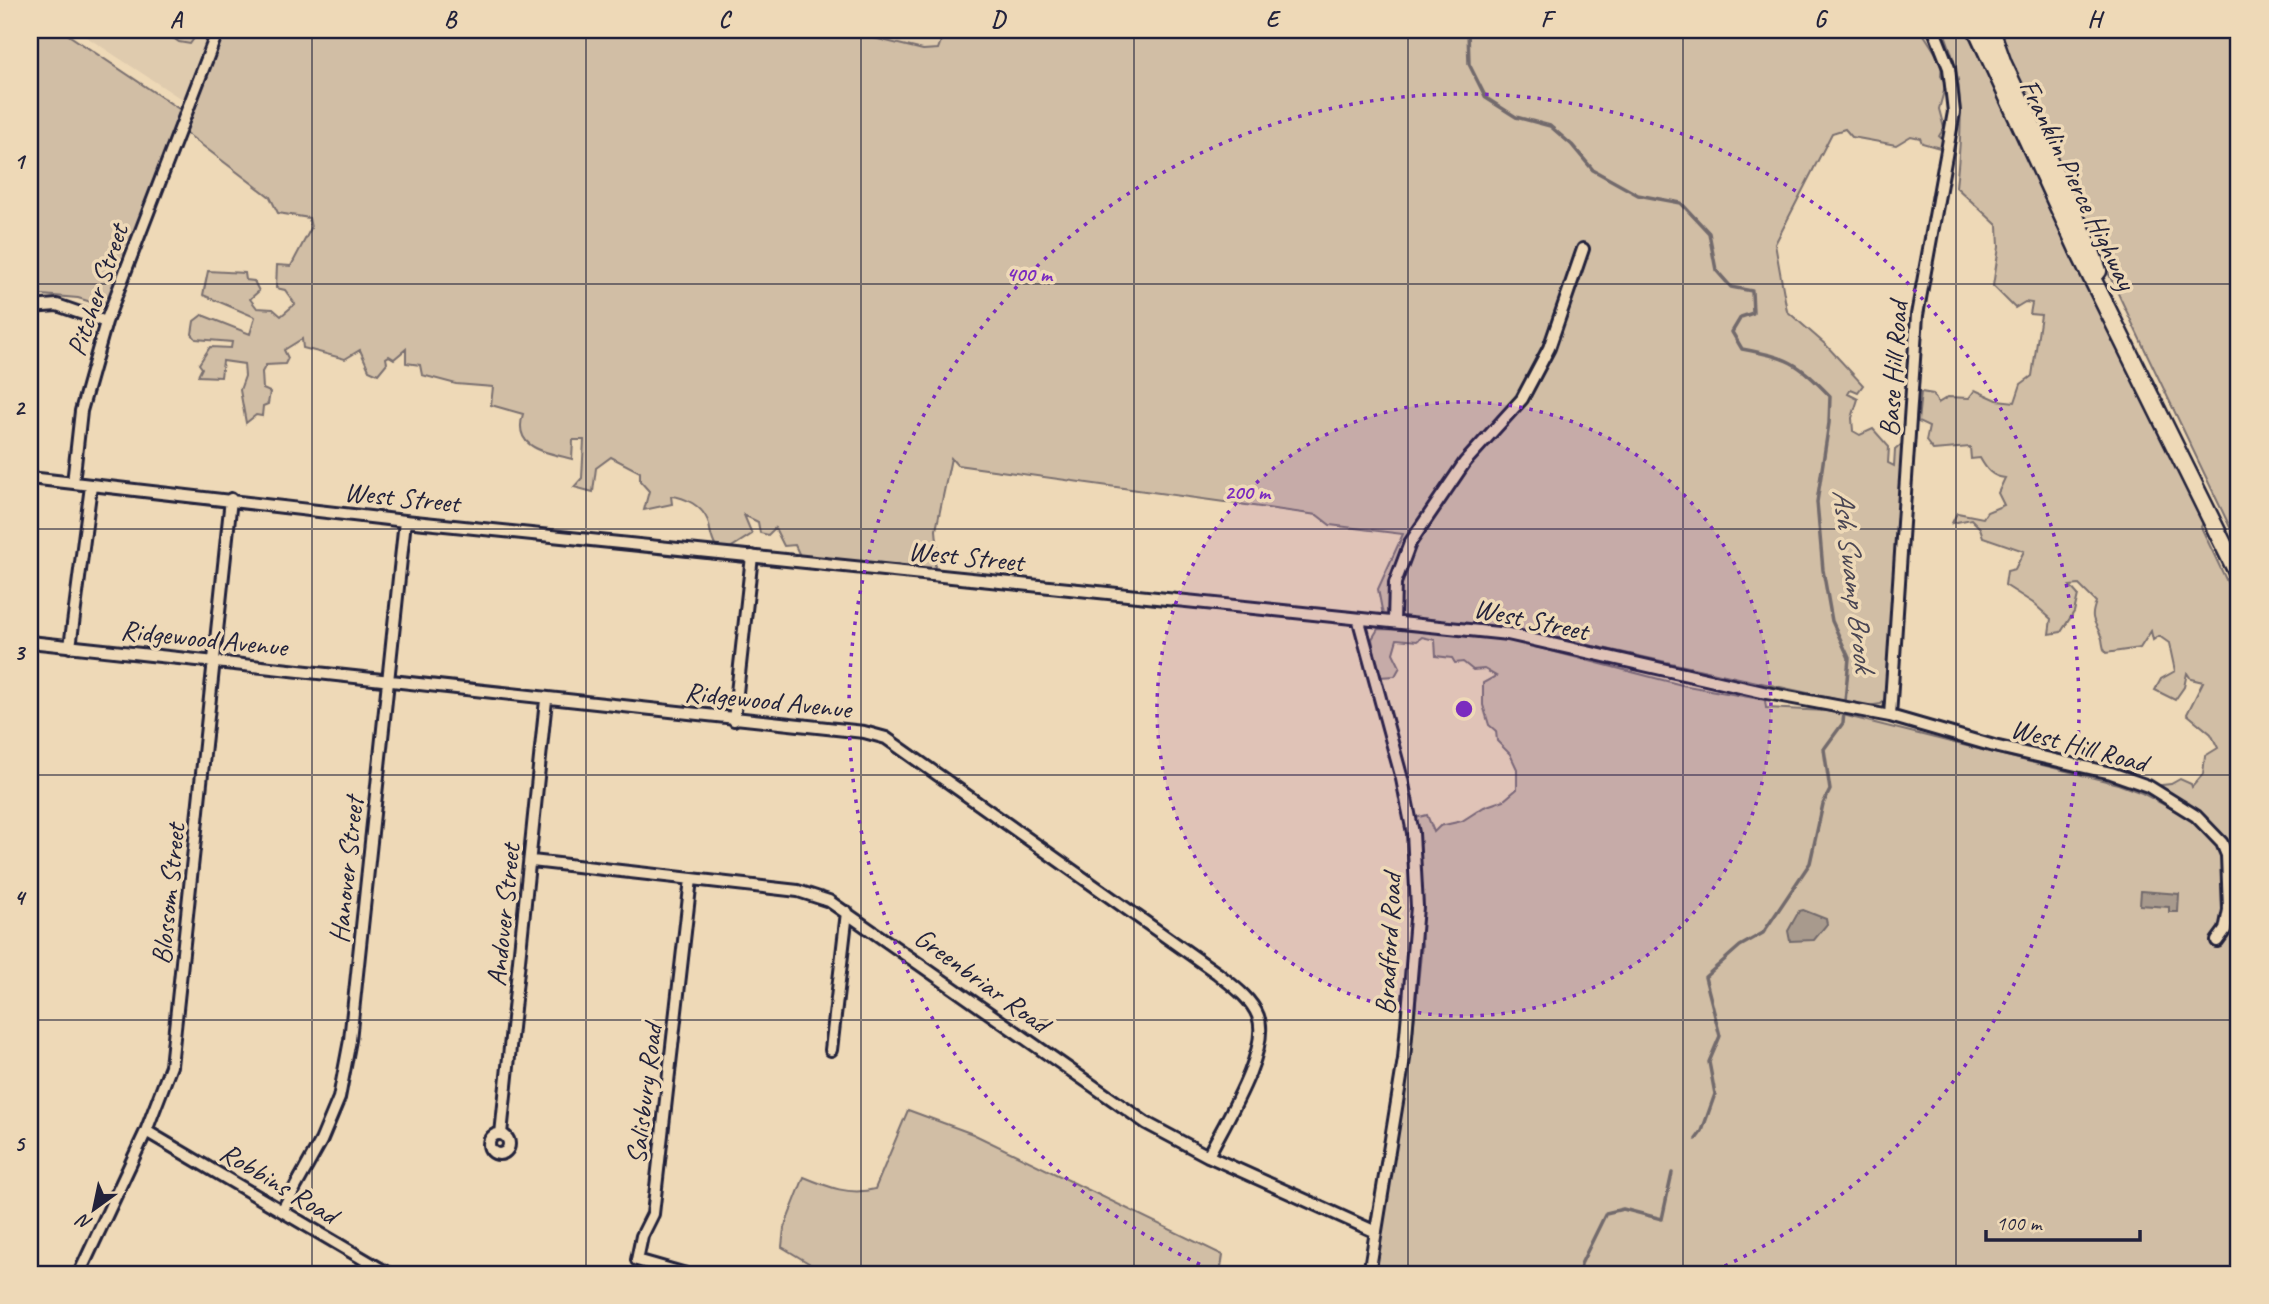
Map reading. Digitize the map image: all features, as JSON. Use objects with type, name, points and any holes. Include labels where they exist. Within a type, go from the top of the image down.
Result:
[{"type":"highway","name":"Franklin Pierce Highway","points":[[1977,30],[2062,217],[2239,576]]},
{"type":"highway","name":"Franklin Pierce Highway","points":[[1990,30],[2003,64],[2090,246],[2116,323]]},
{"type":"street","name":"Pitcher Street","points":[[73,483],[81,411],[106,322],[218,30]]},
{"type":"street","name":"Base Hill Road","points":[[1890,716],[1917,315],[1954,112],[1949,68],[1934,30]]},
{"type":"street","points":[[1394,622],[1395,583],[1410,543],[1465,462],[1522,399],[1549,348],[1583,249]]},
{"type":"street","points":[[30,307],[57,306],[106,322]]},
{"type":"street","name":"West Street","points":[[30,478],[405,521],[1359,621],[1508,634],[1767,693],[1890,716]]},
{"type":"street","points":[[69,647],[91,486]]},
{"type":"street","name":"Blossom Street","points":[[79,1274],[146,1131],[172,1066],[231,499]]},
{"type":"street","name":"Hanover Street","points":[[282,1211],[321,1141],[340,1098],[350,1040],[405,521]]},
{"type":"street","points":[[734,719],[752,556]]},
{"type":"street","name":"Bradford Road","points":[[1359,621],[1409,811],[1417,906],[1404,1059],[1369,1274]]},
{"type":"street","name":"Ridgewood Avenue","points":[[30,642],[388,680],[546,700],[864,732],[886,738],[1232,985],[1258,1015],[1261,1038],[1258,1051],[1208,1156]]},
{"type":"street","name":"Andover Street","points":[[501,1134],[532,861],[546,700]]},
{"type":"street","name":"West Hill Road","points":[[1890,716],[1994,746],[2111,773],[2148,786],[2176,801],[2211,830],[2227,855],[2229,910],[2225,930],[2217,941]]},
{"type":"street","name":"Greenbriar Road","points":[[532,861],[798,891],[829,901],[1123,1109],[1208,1156],[1376,1232]]},
{"type":"street","name":"Salisbury Road","points":[[686,1274],[637,1260],[642,1236],[653,1214],[691,878]]},
{"type":"street","points":[[831,1050],[847,912]]},
{"type":"street","name":"Robbins Road","points":[[146,1131],[389,1274]]},
{"type":"shaded area","points":[[30,30],[61,30],[182,111],[111,303],[105,302],[104,306],[78,298],[30,294]]},
{"type":"shaded area","points":[[76,30],[218,30],[186,102]]},
{"type":"shaded area","points":[[162,30],[200,30],[190,44],[179,42]]},
{"type":"shaded area","points":[[223,30],[841,30],[923,50],[938,49],[945,30],[1921,30],[1942,63],[1941,76],[1946,84],[1939,109],[1944,128],[1939,136],[1944,141],[1940,148],[1922,143],[1920,138],[1911,136],[1896,145],[1852,137],[1845,129],[1832,133],[1775,244],[1787,311],[1826,345],[1863,385],[1858,392],[1851,389],[1848,394],[1858,399],[1852,418],[1853,431],[1860,435],[1873,429],[1889,447],[1888,463],[1894,466],[1895,450],[1904,442],[1888,694],[1881,704],[1867,706],[1557,638],[1481,625],[1383,615],[1378,589],[1403,534],[1330,525],[1317,515],[957,465],[951,458],[936,530],[938,552],[934,570],[907,569],[899,564],[860,564],[800,556],[795,545],[784,546],[775,528],[768,535],[760,533],[758,522],[744,515],[752,534],[727,550],[717,549],[702,511],[682,498],[671,496],[672,504],[644,510],[649,491],[640,481],[640,472],[611,457],[596,468],[593,492],[574,487],[582,478],[584,440],[573,440],[572,459],[534,447],[522,435],[523,414],[491,405],[493,387],[456,384],[422,375],[420,365],[406,363],[406,349],[394,359],[389,356],[386,358],[387,363],[378,374],[369,370],[360,350],[345,359],[303,348],[302,339],[284,350],[288,358],[285,364],[266,365],[262,372],[263,389],[270,392],[268,404],[263,406],[262,416],[256,415],[246,423],[240,390],[245,376],[244,364],[223,361],[221,377],[198,376],[202,368],[199,364],[210,347],[231,348],[232,342],[196,339],[192,334],[194,321],[202,315],[250,334],[255,317],[203,295],[208,271],[245,273],[246,280],[254,281],[259,291],[250,299],[257,308],[273,309],[281,316],[295,304],[285,290],[276,288],[277,265],[291,266],[311,228],[309,218],[278,213],[270,197],[186,133]]},
{"type":"shaded area","points":[[786,30],[952,30],[942,69]]},
{"type":"shaded area","points":[[1943,30],[1966,30],[2203,523],[2201,527],[2239,607],[2239,1274],[1373,1274],[1410,1062],[1422,945],[1415,818],[1427,815],[1434,832],[1440,826],[1462,821],[1484,807],[1504,800],[1517,789],[1517,769],[1510,754],[1497,741],[1496,731],[1489,725],[1483,705],[1483,683],[1496,676],[1484,669],[1473,670],[1463,662],[1455,663],[1452,658],[1436,656],[1435,640],[1422,637],[1417,641],[1397,639],[1393,653],[1400,667],[1395,676],[1379,677],[1372,639],[1378,629],[1478,632],[1682,685],[1765,700],[1766,708],[1827,711],[2118,784],[2142,793],[2223,836],[2182,802],[2153,786],[2171,784],[2180,779],[2192,787],[2203,774],[2205,756],[2218,748],[2211,734],[2187,714],[2203,682],[2191,679],[2187,673],[2184,687],[2175,700],[2155,690],[2161,679],[2175,671],[2169,643],[2159,636],[2153,640],[2151,631],[2140,648],[2106,653],[2093,617],[2096,602],[2079,585],[2070,586],[2078,595],[2074,612],[2061,632],[2049,634],[2051,619],[2033,603],[2005,585],[2007,571],[2015,569],[2024,551],[1983,537],[1980,528],[1971,519],[1952,523],[1957,513],[1983,518],[1987,512],[2004,505],[1998,493],[2005,478],[1990,472],[1980,458],[1971,459],[1970,447],[1933,450],[1926,441],[1929,427],[1918,422],[1921,392],[1933,394],[1938,403],[1948,397],[1969,398],[1975,390],[1997,400],[2015,402],[2021,384],[2032,376],[2041,315],[2030,314],[2032,303],[2025,302],[2015,308],[1993,286],[1999,247],[1998,226],[1956,187],[1961,126],[1959,88],[1956,69]]},
{"type":"shaded area","points":[[1995,30],[2239,30],[2239,546],[2010,68]]},
{"type":"shaded area","points":[[2141,891],[2179,894],[2178,912],[2169,912],[2169,907],[2140,905]]},
{"type":"shaded area","points":[[1799,911],[1826,919],[1827,924],[1814,940],[1790,941],[1788,931]]},
{"type":"shaded area","points":[[908,1110],[973,1134],[1223,1255],[1220,1274],[827,1274],[782,1247],[784,1228],[804,1177],[848,1191],[875,1189]]},
{"type":"waterway","name":"Ash Swamp Brook","points":[[1468,30],[1469,64],[1486,98],[1516,117],[1550,126],[1572,145],[1593,170],[1638,195],[1681,203],[1709,233],[1716,270],[1731,287],[1752,291],[1753,313],[1741,317],[1732,332],[1742,349],[1771,355],[1791,363],[1809,375],[1830,396],[1829,423],[1817,502],[1823,570],[1832,621],[1849,658],[1843,723],[1824,749],[1830,790],[1823,804],[1810,863],[1763,933],[1740,946],[1705,977],[1720,1036],[1709,1062],[1715,1094],[1702,1131],[1696,1139]]},
{"type":"waterway","name":"Ash Swamp Brook","points":[[1580,1274],[1581,1264],[1606,1213],[1623,1209],[1662,1219],[1672,1173]]}]
